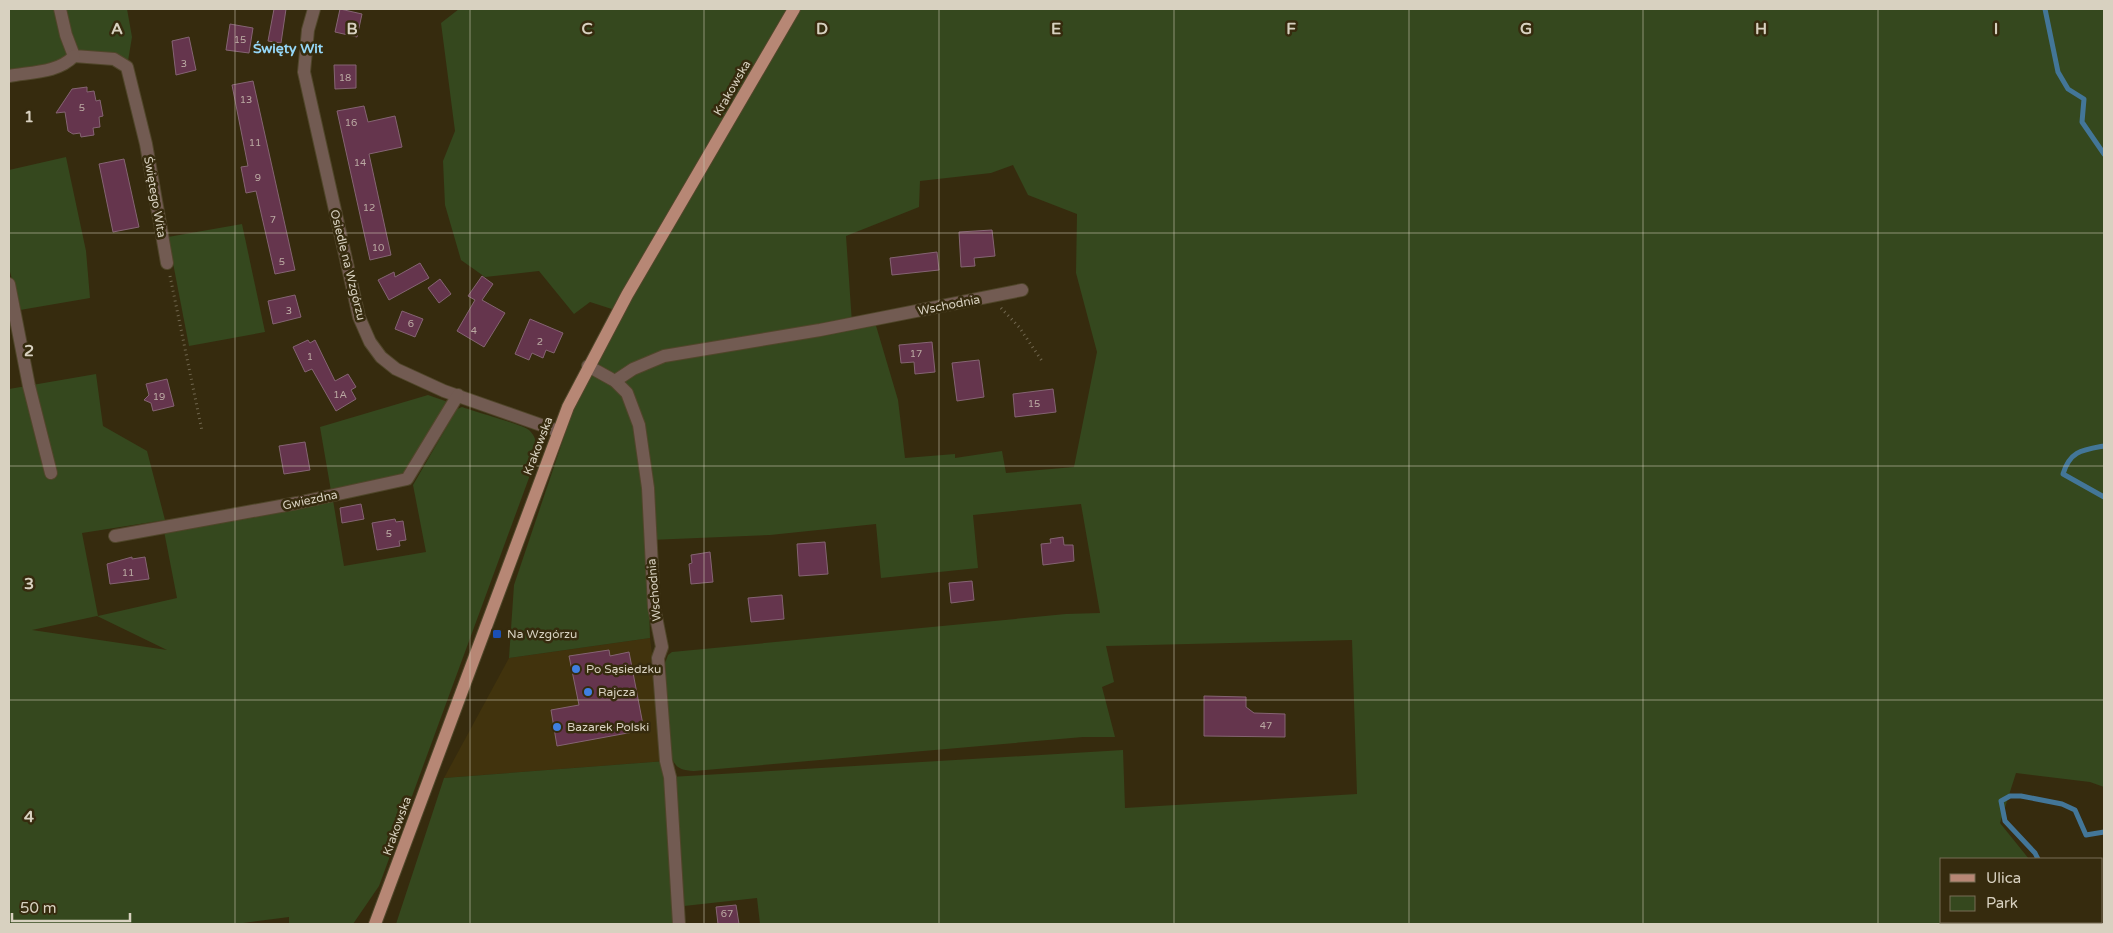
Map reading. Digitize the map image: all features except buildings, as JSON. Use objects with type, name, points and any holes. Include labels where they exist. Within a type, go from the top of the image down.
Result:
[{"type":"main road","name":"Krakowska","points":[[375,924],[558,431],[588,366],[627,295],[794,9]]},
{"type":"street","points":[[9,76],[58,68],[68,63],[74,56],[66,35],[60,9]]},
{"type":"street","name":"Osiedle na Wzgórzu","points":[[314,9],[308,30],[304,72],[359,317],[370,342],[381,357],[396,369],[412,378],[558,431]]},
{"type":"street","name":"Świętego Wita","points":[[74,56],[114,60],[127,67],[146,144],[167,263]]},
{"type":"street","points":[[9,284],[51,473]]},
{"type":"street","name":"Wschodnia","points":[[615,381],[633,369],[664,356],[820,330],[1022,290]]},
{"type":"street","name":"Wschodnia","points":[[588,366],[615,381],[627,393],[634,407],[639,425],[648,488],[654,607],[662,647],[658,658],[666,761],[670,777],[679,924]]},
{"type":"street","name":"Gwiezdna","points":[[115,536],[296,503],[407,479],[458,395]]},
{"type":"path","points":[[167,263],[202,431]]},
{"type":"path","points":[[990,297],[1018,327],[1042,361]]},
{"type":"shaded area","points":[[650,638],[666,761],[444,778],[509,658]]},
{"type":"green space","points":[[9,9],[127,9],[132,37],[127,67],[114,59],[9,71]]},
{"type":"green space","points":[[459,9],[2104,9],[2104,787],[2090,782],[2016,773],[2000,823],[2028,858],[1940,858],[1940,923],[1989,924],[760,924],[757,898],[684,906],[675,924],[396,924],[444,778],[666,761],[670,777],[1123,750],[1125,808],[1357,794],[1352,640],[1106,646],[1114,682],[1102,687],[1115,737],[1083,737],[694,771],[682,769],[675,764],[671,756],[665,663],[668,655],[672,652],[1066,614],[1100,613],[1081,504],[973,515],[978,568],[881,578],[876,524],[770,535],[650,540],[647,542],[650,638],[509,658],[514,585],[588,366],[618,311],[590,302],[574,314],[539,271],[485,277],[461,260],[445,205],[443,161],[455,131],[441,23]],"holes":[[[1013,165],[1028,195],[1077,214],[1076,273],[1097,352],[1074,467],[1006,473],[1002,451],[955,458],[955,454],[905,458],[898,400],[874,319],[852,323],[846,236],[919,207],[920,181],[991,173]]]},
{"type":"green space","points":[[66,157],[86,251],[90,298],[20,310],[9,268],[9,170]]},
{"type":"green space","points":[[242,224],[265,332],[189,346],[168,237]]},
{"type":"green space","points":[[96,374],[103,426],[147,451],[165,520],[82,533],[98,616],[177,598],[164,531],[333,500],[344,566],[426,552],[413,485],[457,409],[462,407],[525,428],[535,438],[536,448],[533,467],[379,886],[353,924],[289,924],[289,917],[236,924],[9,924],[9,389]],"holes":[[[97,616],[167,650],[32,630]]]},
{"type":"green space","points":[[428,395],[448,402],[407,472],[399,476],[331,491],[320,427]]},
{"type":"waterway","points":[[2045,9],[2058,72],[2068,89],[2084,99],[2082,122],[2104,154]]},
{"type":"waterway","points":[[2104,446],[2089,449],[2073,456],[2069,460],[2063,474],[2104,497]]},
{"type":"waterway","points":[[2038,858],[2005,821],[2001,801],[2010,796],[2021,796],[2062,804],[2075,810],[2086,835],[2104,832]]},
{"type":"place","name":"Na Wzgórzu","points":[[497,634]]},
{"type":"place","name":"Po Sąsiedzku","points":[[576,669]]},
{"type":"place","name":"Rajcza","points":[[588,692]]},
{"type":"place","name":"Bazarek Polski","points":[[557,727]]},
{"type":"district","name":"Święty Wit","points":[[288,48]]}]
